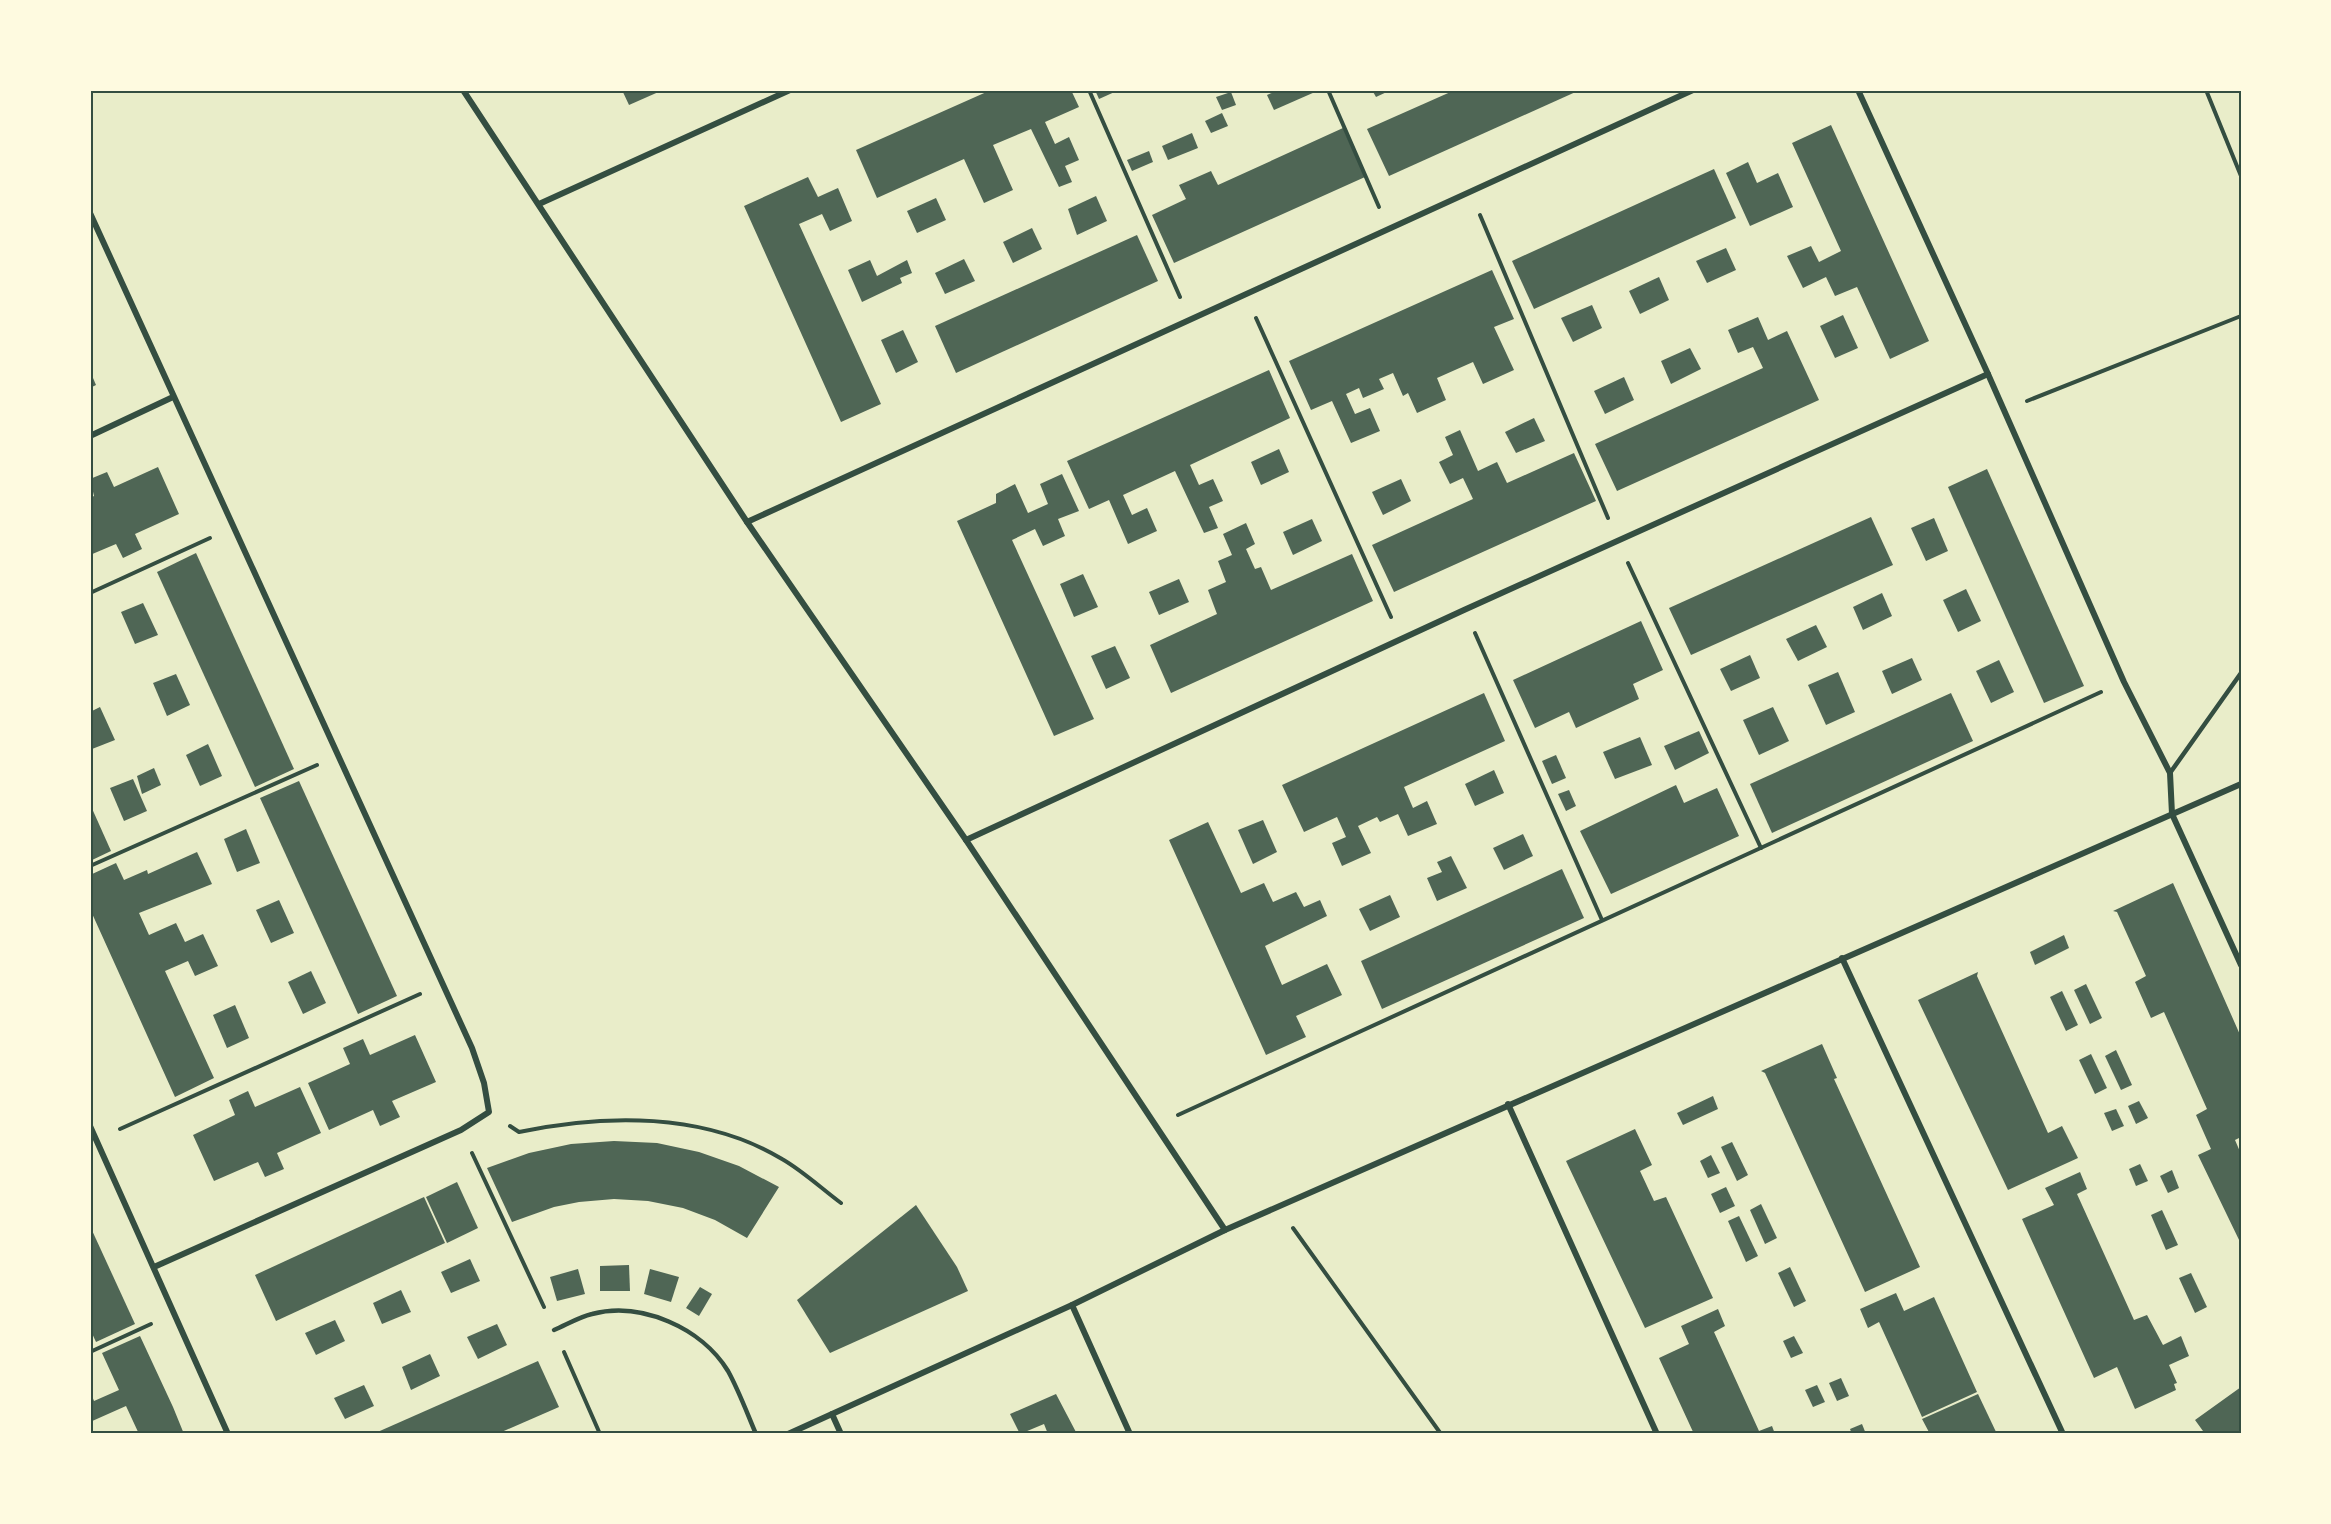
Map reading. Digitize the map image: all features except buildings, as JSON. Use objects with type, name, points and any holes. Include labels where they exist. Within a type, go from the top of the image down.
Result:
[{"type":"street","points":[[463,90],[747,522],[966,840],[1226,1230]]},
{"type":"street","points":[[539,204],[790,90]]},
{"type":"street","points":[[747,522],[1694,90]]},
{"type":"street","points":[[1858,90],[1988,374],[2124,682],[2170,773],[2172,814],[2241,965]]},
{"type":"street","points":[[90,213],[472,1048],[484,1083],[489,1112],[462,1130],[154,1267]]},
{"type":"street","points":[[966,840],[1464,610],[1988,374]]},
{"type":"street","points":[[90,436],[173,397]]},
{"type":"street","points":[[788,1434],[1072,1305],[1226,1230],[1508,1104],[2241,784]]},
{"type":"street","points":[[1842,958],[2063,1434]]},
{"type":"street","points":[[1508,1104],[1657,1434]]},
{"type":"street","points":[[90,1126],[228,1434]]},
{"type":"street","points":[[1072,1305],[1130,1434]]},
{"type":"street","points":[[832,1414],[841,1434]]},
{"type":"lane","points":[[2170,773],[2241,673]]},
{"type":"lane","points":[[554,1330],[592,1314],[625,1311],[654,1316],[683,1328],[708,1346],[728,1370],[756,1434]]},
{"type":"path","points":[[1089,90],[1190,320]]},
{"type":"path","points":[[1328,90],[1389,229]]},
{"type":"path","points":[[2206,90],[2241,176]]},
{"type":"path","points":[[1470,192],[1618,541],[1761,848]]},
{"type":"path","points":[[1246,294],[1401,640]]},
{"type":"path","points":[[2003,411],[2241,316]]},
{"type":"path","points":[[90,593],[233,528]]},
{"type":"path","points":[[1464,610],[1602,921]]},
{"type":"path","points":[[1155,1125],[2124,682]]},
{"type":"path","points":[[90,866],[337,756]]},
{"type":"path","points":[[96,1140],[442,984]]},
{"type":"path","points":[[489,1112],[519,1132],[565,1122],[623,1118],[702,1130],[743,1140],[783,1159],[841,1203]]},
{"type":"path","points":[[462,1130],[600,1434]]},
{"type":"path","points":[[1278,1207],[1441,1434]]},
{"type":"path","points":[[90,1352],[174,1314]]}]
